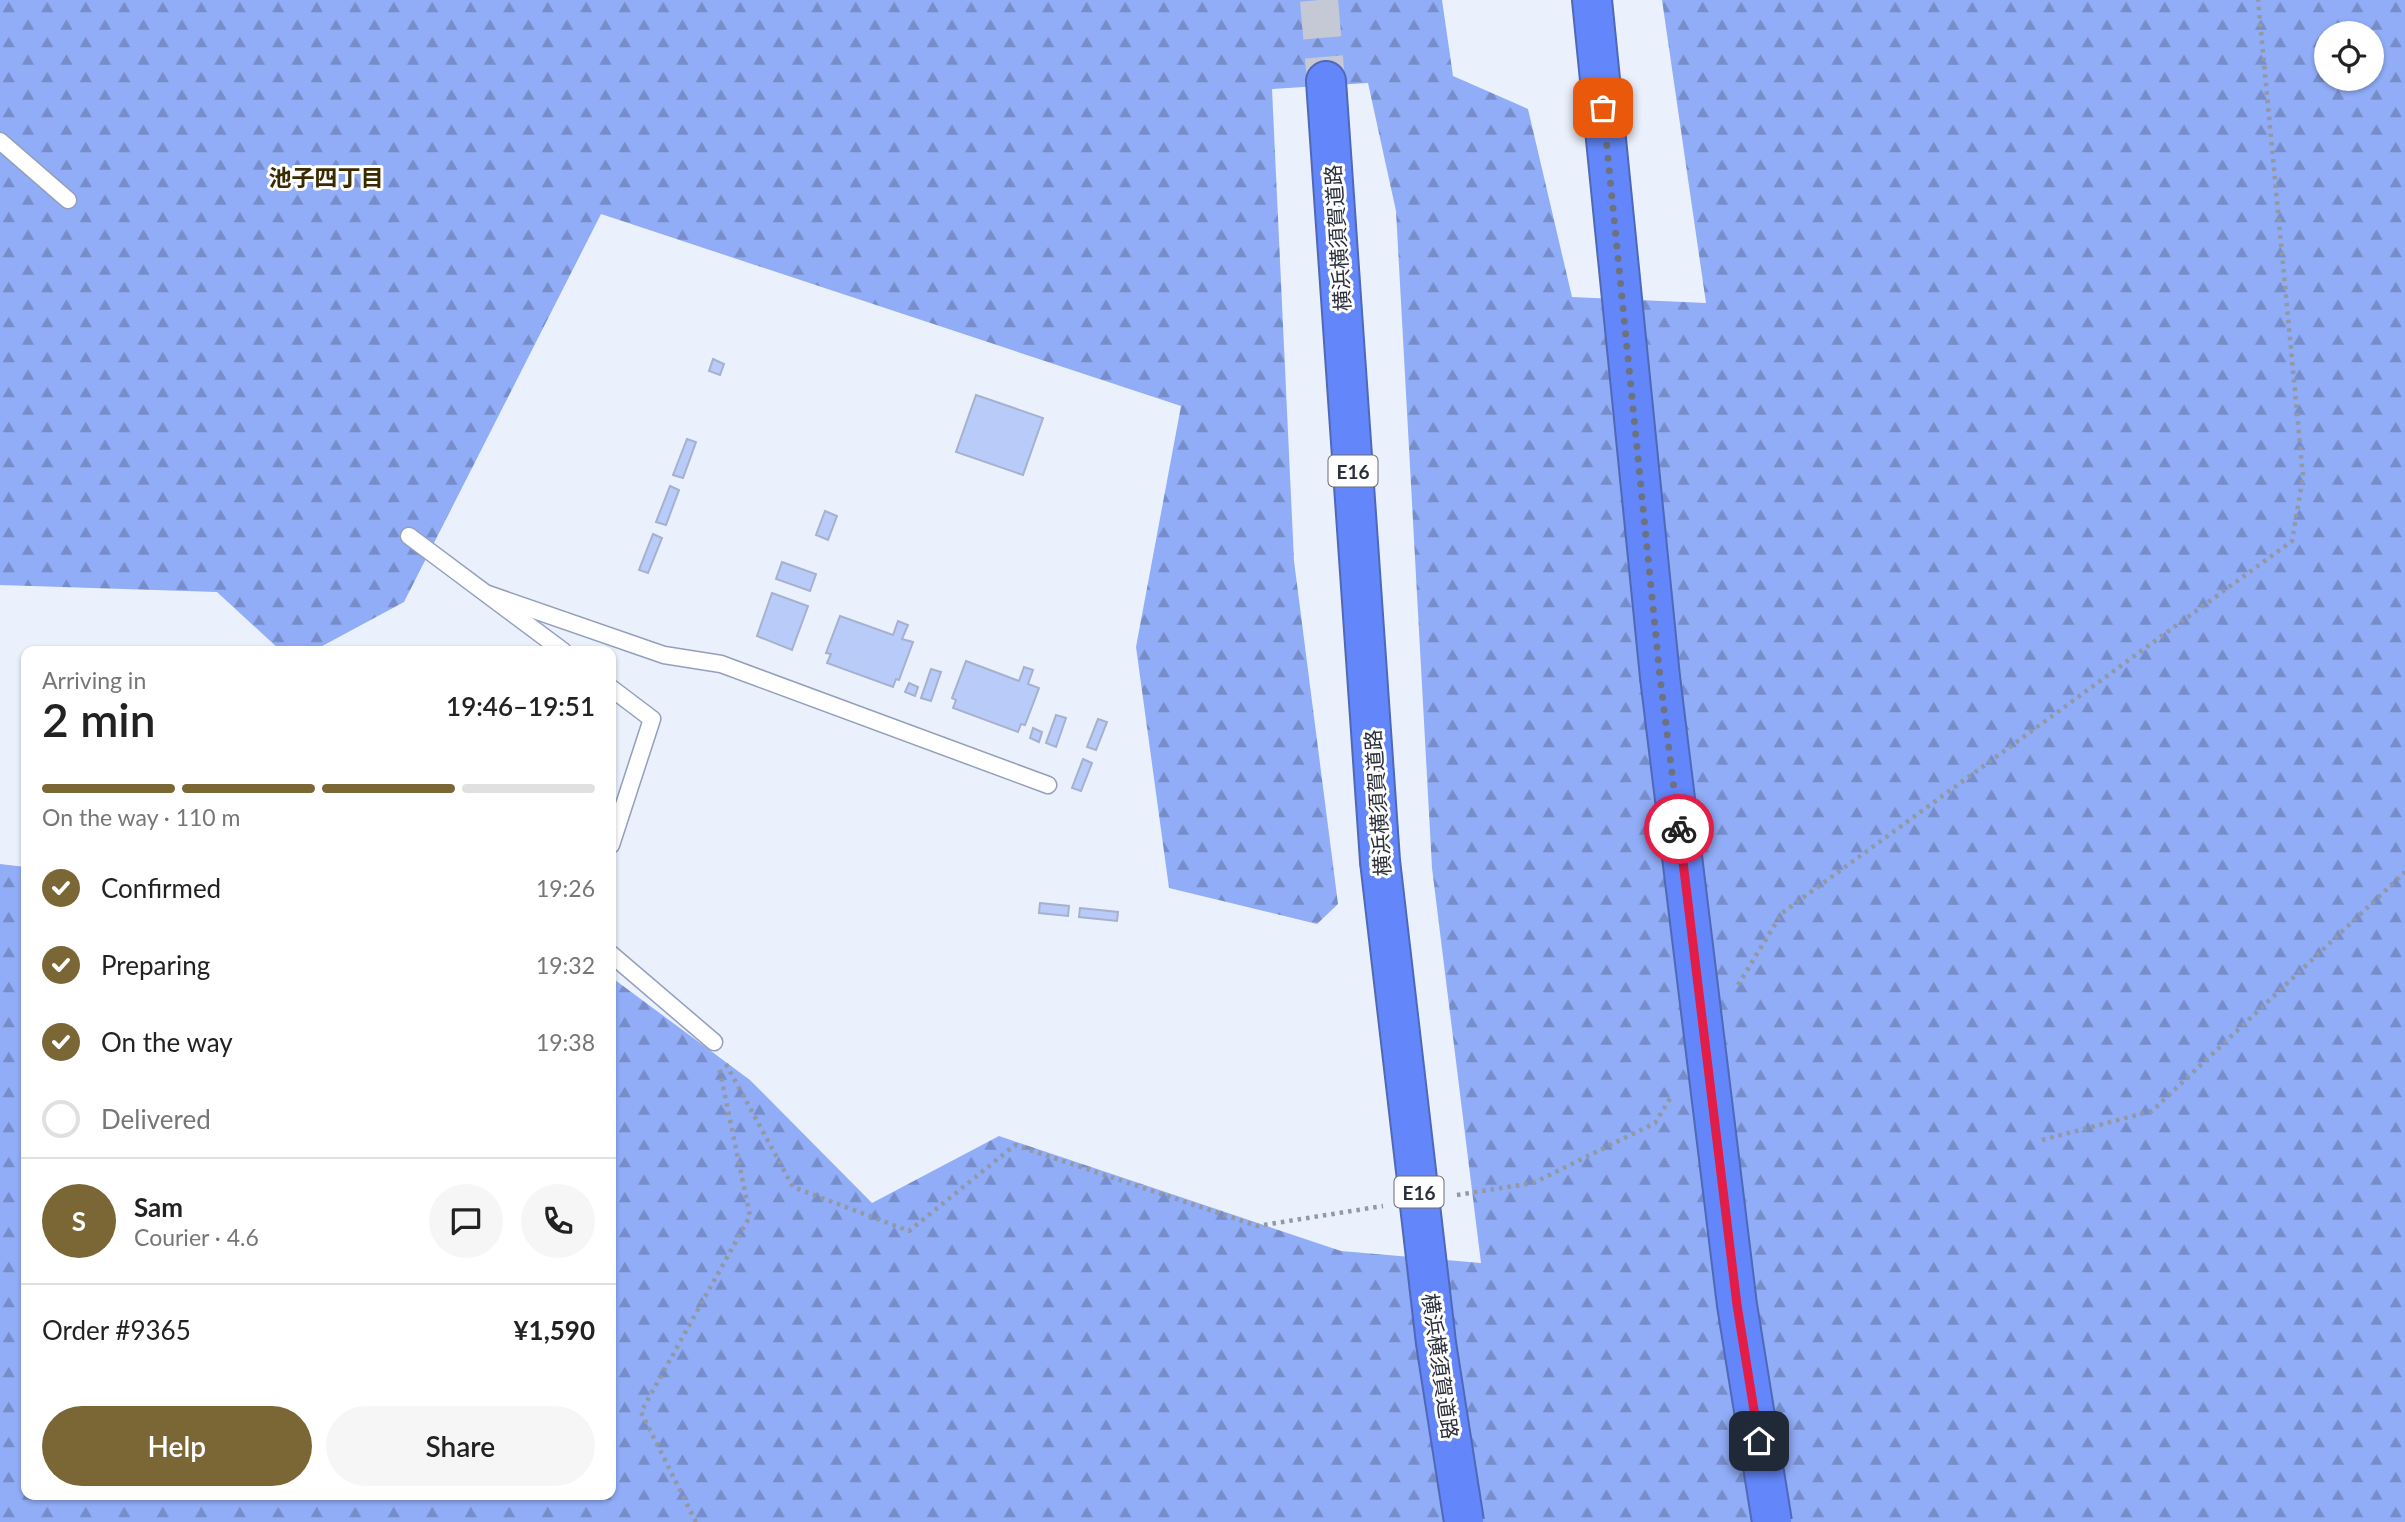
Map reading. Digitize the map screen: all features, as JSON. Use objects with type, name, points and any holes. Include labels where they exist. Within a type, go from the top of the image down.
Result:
[{"type":"highway","points":[[1592,0],[1660,677],[1737,1305],[1772,1522]]},
{"type":"highway","name":"横浜横須賀道路","points":[[1325,81],[1380,861],[1436,1343],[1464,1522]]},
{"type":"lane","points":[[0,141],[68,200]]},
{"type":"lane","points":[[409,536],[556,646]]},
{"type":"lane","points":[[488,594],[664,655],[721,664],[1048,785]]},
{"type":"lane","points":[[616,692],[652,719],[616,830]]},
{"type":"lane","points":[[616,958],[714,1042]]},
{"type":"path","points":[[2042,1140],[2152,1111],[2405,872]]},
{"type":"path","points":[[696,1522],[641,1412],[750,1216],[714,1042]]},
{"type":"green space","points":[[0,0],[1442,0],[1453,76],[1528,109],[1572,297],[1706,303],[1662,0],[2405,0],[2405,1522],[0,1522],[0,864],[21,866],[21,1500],[616,1500],[616,981],[750,1080],[872,1203],[999,1136],[1341,1251],[1481,1263],[1432,868],[1396,211],[1368,83],[1272,89],[1294,561],[1338,904],[1317,924],[1169,888],[1136,647],[1181,406],[601,214],[404,602],[322,646],[276,646],[217,592],[0,585]]},
{"type":"building","points":[[713,359],[724,364],[720,375],[709,371]]},
{"type":"building","points":[[976,395],[1043,418],[1023,475],[956,452]]},
{"type":"building","points":[[687,439],[696,442],[683,478],[673,475]]},
{"type":"building","points":[[670,486],[679,490],[666,525],[656,522]]},
{"type":"building","points":[[825,511],[837,516],[828,540],[816,535]]},
{"type":"building","points":[[653,534],[662,538],[648,573],[639,570]]},
{"type":"building","points":[[782,562],[816,574],[810,591],[776,579]]},
{"type":"building","points":[[772,593],[808,606],[792,650],[757,636]]},
{"type":"building","points":[[840,616],[893,635],[898,621],[908,625],[902,639],[913,642],[899,680],[896,679],[893,687],[827,663],[831,654],[826,653]]},
{"type":"building","points":[[966,661],[1019,681],[1024,667],[1033,670],[1028,684],[1039,688],[1025,725],[1021,724],[1018,732],[953,708],[956,700],[952,698]]},
{"type":"building","points":[[931,669],[941,672],[931,701],[921,698]]},
{"type":"building","points":[[909,683],[918,687],[915,696],[905,692]]},
{"type":"building","points":[[1056,715],[1066,718],[1056,747],[1046,743]]},
{"type":"building","points":[[1098,719],[1107,722],[1096,750],[1087,747]]},
{"type":"building","points":[[1033,728],[1042,732],[1039,742],[1030,738]]},
{"type":"building","points":[[1083,759],[1092,763],[1081,791],[1072,788]]},
{"type":"building","points":[[1040,903],[1069,906],[1068,916],[1039,913]]},
{"type":"building","points":[[1080,908],[1118,912],[1117,921],[1079,917]]},
{"type":"tunnel","points":[[1319,0],[1326,81]]},
{"type":"way so far","points":[[1603,108],[1660,677],[1679,829]]},
{"type":"district","name":"池子四丁目","points":[[326,177]]},
{"type":"route","points":[[1679,829],[1737,1305],[1759,1441]]}]
